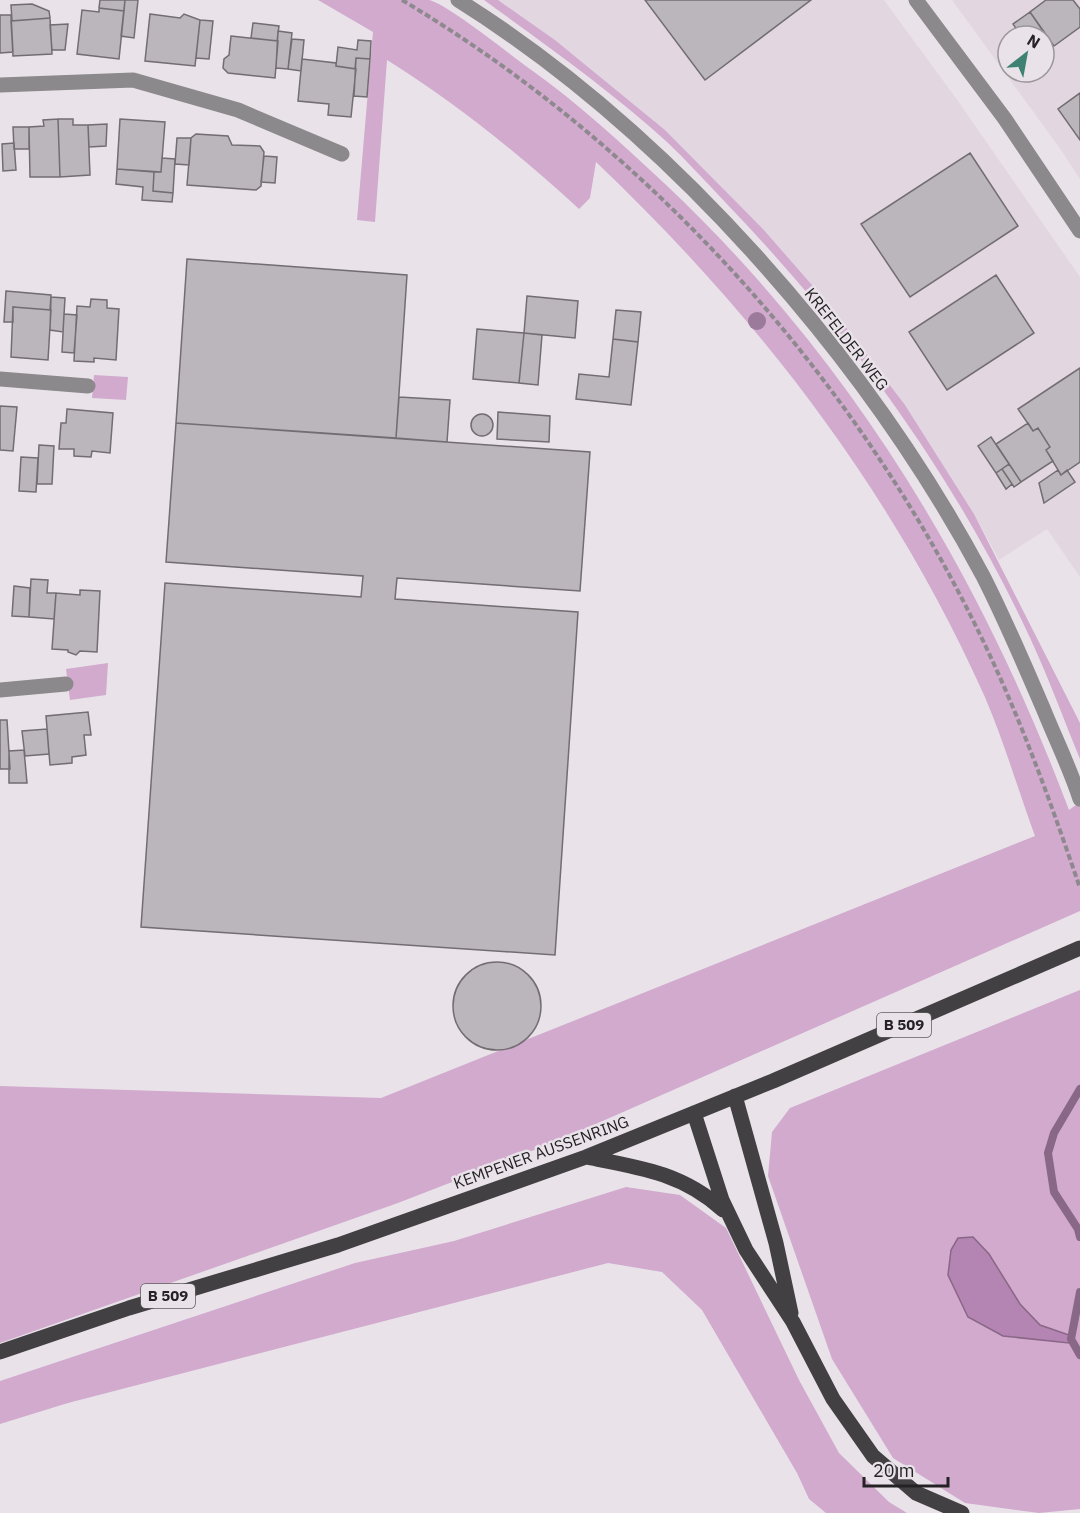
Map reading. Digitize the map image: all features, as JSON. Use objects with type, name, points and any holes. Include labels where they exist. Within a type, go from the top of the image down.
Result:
[{"type":"main road","name":"KEMPENER AUSSENRING","points":[[0,1352],[129,1308],[338,1245],[586,1157],[735,1096],[1080,948]]},
{"type":"main road","points":[[735,1096],[776,1243],[793,1322]]},
{"type":"main road","points":[[694,1113],[705,1152],[746,1250],[793,1322],[833,1399],[873,1456],[916,1493],[962,1513]]},
{"type":"main road","points":[[586,1157],[678,1179],[705,1193],[730,1216]]},
{"type":"street","name":"KREFELDER WEG","points":[[458,0],[541,58],[682,179],[753,253],[823,334],[921,472],[983,576],[1019,652],[1080,799]]},
{"type":"street","points":[[916,0],[1005,119],[1080,231]]},
{"type":"street","points":[[0,85],[133,80],[238,110],[342,154]]},
{"type":"street","points":[[0,379],[88,386]]},
{"type":"street","points":[[0,690],[66,684]]},
{"type":"path","points":[[402,0],[488,54],[593,135],[666,203],[714,253],[793,343],[889,474],[954,585],[1012,702],[1080,888]]},
{"type":"shaded area","points":[[318,0],[429,0],[464,20],[565,96],[632,153],[731,250],[793,321],[850,395],[902,472],[950,553],[994,636],[1069,810],[1080,802],[1080,911],[555,1142],[398,1203],[0,1343],[0,1086],[381,1098],[1035,836],[984,695],[948,620],[907,547],[864,477],[816,409],[766,344],[712,281],[596,162],[590,198],[579,209],[486,130],[387,60],[375,222],[357,220],[373,32]]},
{"type":"shaded area","points":[[484,0],[498,0],[555,40],[665,130],[763,229],[826,301],[905,405],[974,514],[1080,723],[1080,759],[1031,640],[969,521],[934,464],[857,354],[771,251],[667,142],[600,86]]},
{"type":"shaded area","points":[[498,0],[884,0],[958,101],[1080,277],[1080,577],[1047,529],[999,560],[974,514],[905,405],[826,301],[763,229],[665,130],[555,40]]},
{"type":"shaded area","points":[[952,0],[1080,0],[1080,179],[1013,84],[1056,84],[1056,24],[996,24],[996,61]]},
{"type":"shaded area","points":[[94,375],[128,377],[126,400],[92,398]]},
{"type":"shaded area","points":[[108,663],[106,695],[70,700],[66,669]]},
{"type":"shaded area","points":[[1080,990],[1080,1509],[1039,1513],[965,1503],[893,1458],[832,1359],[768,1176],[772,1132],[790,1108]],"holes":[[[989,1254],[1020,1304],[1040,1325],[1068,1335],[968,1317]]]},
{"type":"shaded area","points":[[626,1187],[680,1195],[726,1228],[799,1380],[839,1453],[889,1502],[907,1513],[826,1513],[809,1499],[797,1473],[702,1310],[662,1272],[608,1263],[68,1403],[0,1424],[0,1381],[355,1263],[454,1241]]},
{"type":"shaded area","points":[[973,1237],[989,1254],[1020,1304],[1040,1325],[1069,1335],[1069,1343],[1003,1336],[968,1317],[948,1275],[951,1250],[958,1238]]},
{"type":"building","points":[[100,0],[125,0],[124,11],[99,8]]},
{"type":"building","points":[[125,0],[138,0],[134,38],[121,36]]},
{"type":"building","points":[[645,0],[811,0],[705,80]]},
{"type":"building","points":[[1046,0],[1073,0],[1080,9],[1080,27],[1056,45],[1056,24],[1038,24],[1030,12]]},
{"type":"building","points":[[32,4],[49,11],[50,18],[12,21],[11,5]]},
{"type":"building","points":[[99,8],[124,11],[119,59],[77,54],[82,10],[99,12]]},
{"type":"building","points":[[1030,12],[1038,24],[1013,24]]},
{"type":"building","points":[[150,14],[180,18],[184,14],[200,20],[195,66],[145,61]]},
{"type":"building","points":[[0,15],[11,15],[13,52],[0,53]]},
{"type":"building","points":[[50,18],[52,54],[13,56],[11,21]]},
{"type":"building","points":[[200,20],[213,21],[209,59],[196,58]]},
{"type":"building","points":[[253,23],[279,26],[277,41],[251,38]]},
{"type":"building","points":[[68,24],[65,50],[52,50],[50,25]]},
{"type":"building","points":[[278,31],[292,33],[288,69],[276,68]]},
{"type":"building","points":[[231,36],[278,41],[275,78],[228,73],[223,68],[224,59],[229,55]]},
{"type":"building","points":[[292,39],[304,40],[301,71],[288,69]]},
{"type":"building","points":[[358,40],[371,41],[370,59],[356,58],[355,69],[336,66],[338,47],[357,50]]},
{"type":"building","points":[[356,58],[370,59],[367,97],[354,96]]},
{"type":"building","points":[[302,59],[336,63],[336,66],[356,69],[351,117],[328,115],[329,104],[298,101]]},
{"type":"building","points":[[1080,93],[1080,140],[1058,109]]},
{"type":"building","points":[[58,119],[60,177],[30,177],[29,127],[44,126],[43,120]]},
{"type":"building","points":[[58,119],[73,119],[73,125],[88,125],[90,175],[60,177]]},
{"type":"building","points":[[120,119],[165,122],[161,172],[117,169]]},
{"type":"building","points":[[107,124],[106,146],[89,147],[88,125]]},
{"type":"building","points":[[13,127],[29,127],[29,149],[14,149]]},
{"type":"building","points":[[196,134],[228,136],[232,145],[260,146],[264,152],[261,186],[256,190],[187,185],[191,138]]},
{"type":"building","points":[[177,138],[191,138],[189,165],[175,164]]},
{"type":"building","points":[[14,143],[16,170],[3,171],[2,144]]},
{"type":"building","points":[[970,153],[1018,226],[910,297],[861,224]]},
{"type":"building","points":[[264,156],[277,157],[275,183],[261,182]]},
{"type":"building","points":[[162,158],[175,159],[173,193],[153,191],[154,172],[161,172]]},
{"type":"building","points":[[117,169],[154,172],[153,191],[173,193],[172,202],[142,200],[143,187],[116,184]]},
{"type":"building","points":[[187,259],[407,275],[396,438],[176,423]]},
{"type":"building","points":[[996,275],[1034,333],[947,390],[909,332]]},
{"type":"building","points":[[6,291],[51,295],[50,310],[13,307],[13,322],[4,322]]},
{"type":"building","points":[[527,296],[578,301],[575,338],[524,333]]},
{"type":"building","points":[[51,297],[65,298],[63,332],[50,330]]},
{"type":"building","points":[[91,299],[107,300],[107,308],[119,309],[116,360],[94,358],[94,362],[74,361],[77,306],[90,307]]},
{"type":"building","points":[[13,307],[51,310],[48,360],[11,357]]},
{"type":"building","points":[[616,310],[641,312],[638,342],[613,339]]},
{"type":"building","points":[[64,314],[77,315],[74,353],[62,352]]},
{"type":"building","points":[[477,329],[524,333],[519,383],[473,379]]},
{"type":"building","points":[[524,333],[542,335],[538,385],[519,383]]},
{"type":"building","points":[[613,339],[638,342],[631,405],[576,399],[579,374],[609,377]]},
{"type":"building","points":[[1080,368],[1080,462],[1061,475],[1046,450],[1050,447],[1038,428],[1033,431],[1018,409]]},
{"type":"building","points":[[399,397],[450,400],[447,442],[396,438]]},
{"type":"building","points":[[0,406],[17,407],[13,451],[0,450]]},
{"type":"building","points":[[67,409],[113,413],[110,453],[92,451],[91,457],[74,456],[74,449],[59,449],[61,423],[66,423]]},
{"type":"building","points":[[498,412],[550,416],[549,442],[497,439]]},
{"type":"building","points":[[482,414],[490,417],[493,425],[490,433],[482,436],[474,433],[471,425],[474,417]]},
{"type":"building","points":[[176,423],[590,452],[580,591],[397,578],[395,599],[578,612],[555,955],[141,927],[165,583],[361,597],[363,576],[166,562]]},
{"type":"building","points":[[1028,423],[1033,431],[1038,428],[1050,447],[1046,450],[1053,461],[1021,482],[996,444]]},
{"type":"building","points":[[991,437],[1009,464],[996,473],[978,446]]},
{"type":"building","points":[[39,445],[54,446],[52,484],[37,484]]},
{"type":"building","points":[[21,457],[38,458],[36,492],[19,491]]},
{"type":"building","points":[[1009,464],[1021,482],[1014,487],[1002,469]]},
{"type":"building","points":[[1002,469],[1012,484],[1006,489],[996,473]]},
{"type":"building","points":[[1058,470],[1061,475],[1067,470],[1075,482],[1044,503],[1039,483]]},
{"type":"building","points":[[31,579],[48,580],[47,593],[56,593],[54,619],[29,617]]},
{"type":"building","points":[[14,586],[30,588],[29,617],[12,616]]},
{"type":"building","points":[[80,590],[100,591],[97,652],[80,651],[76,655],[68,650],[52,649],[56,593],[80,595]]},
{"type":"building","points":[[88,712],[91,735],[84,735],[86,755],[72,757],[72,763],[50,765],[46,716]]},
{"type":"building","points":[[0,720],[7,720],[10,769],[0,769]]},
{"type":"building","points":[[47,729],[49,754],[25,756],[22,731]]},
{"type":"building","points":[[24,750],[27,783],[9,783],[9,751]]},
{"type":"building","points":[[497,962],[514,966],[528,975],[537,989],[541,1006],[537,1023],[528,1037],[514,1046],[497,1050],[480,1046],[466,1037],[457,1023],[453,1006],[457,989],[466,975],[480,966]]},
{"type":"waterway","points":[[1080,1089],[1054,1133],[1048,1153],[1054,1192],[1078,1229],[1080,1237]]},
{"type":"waterway","points":[[1080,1292],[1071,1339],[1080,1355]]}]
